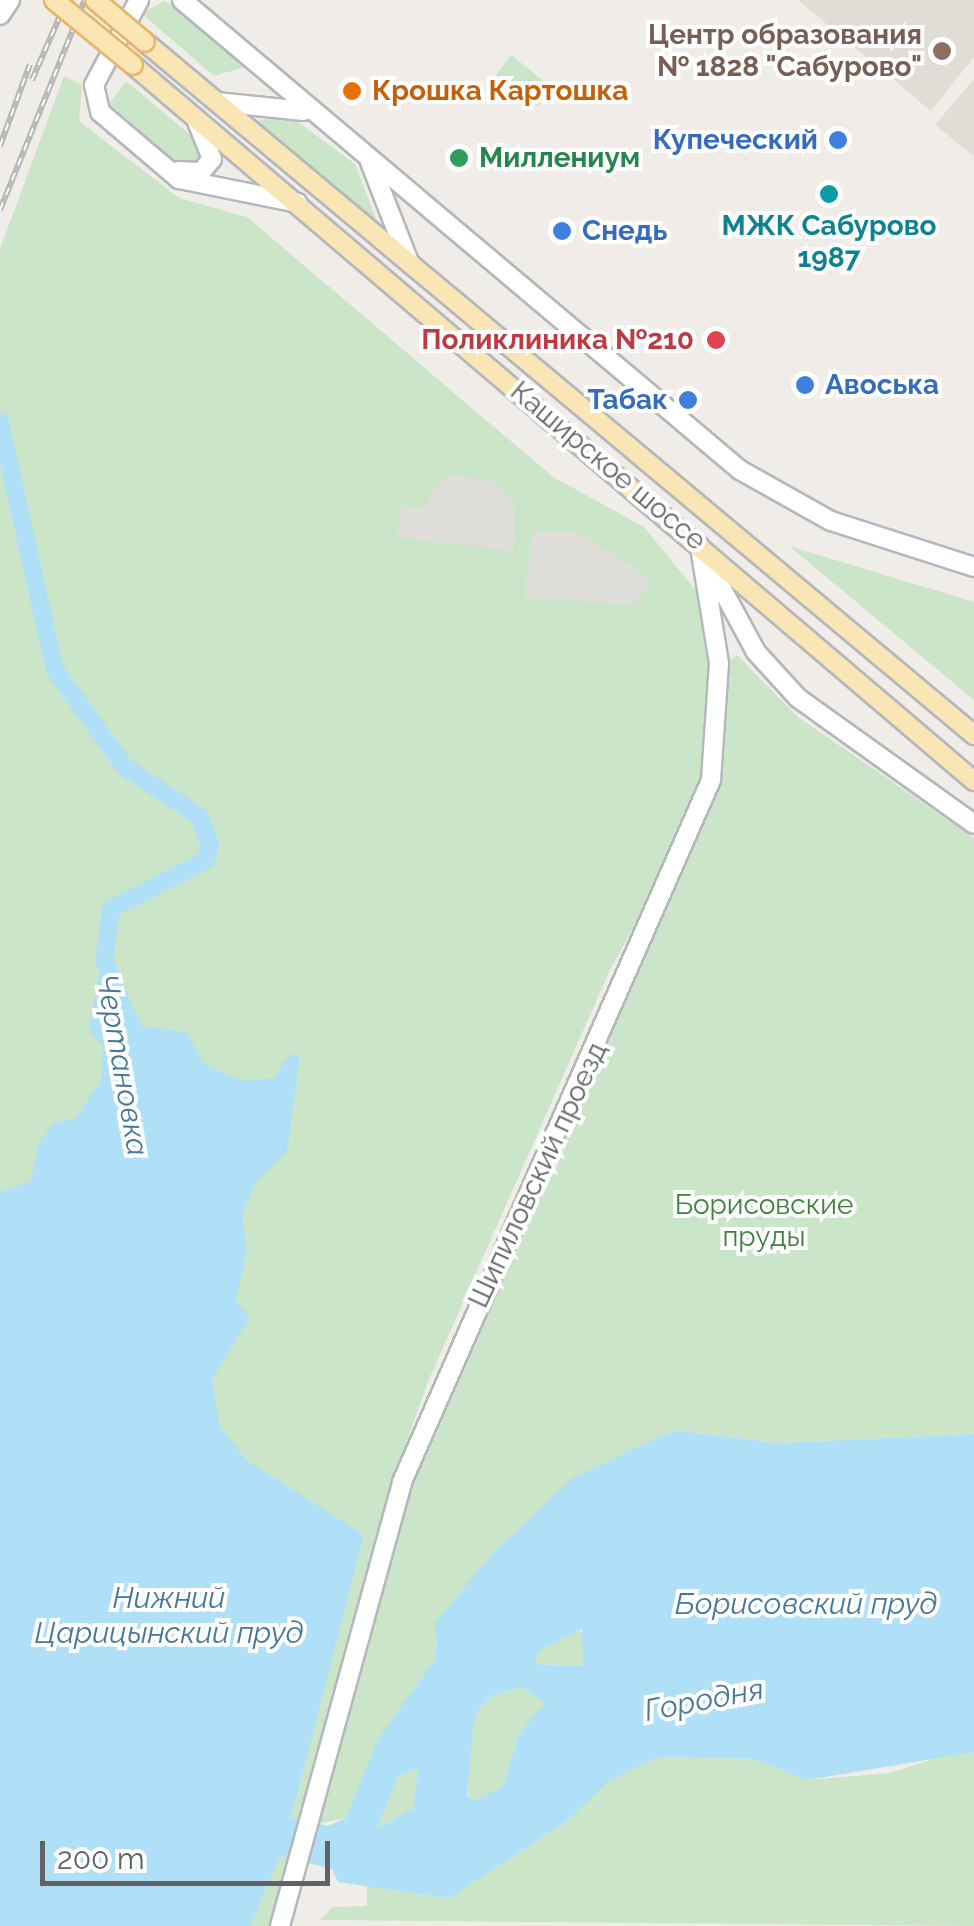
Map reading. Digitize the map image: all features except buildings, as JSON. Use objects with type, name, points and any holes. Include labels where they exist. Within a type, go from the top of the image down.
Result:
[{"type":"main road","points":[[0,15],[10,0]]},
{"type":"main road","name":"Каширское шоссе","points":[[54,0],[298,203],[974,781]]},
{"type":"main road","name":"Каширское шоссе","points":[[95,0],[974,734]]},
{"type":"main road","points":[[138,0],[93,98],[166,166],[192,183],[298,203]]},
{"type":"main road","points":[[182,0],[305,111],[784,500],[974,567]]},
{"type":"main road","points":[[242,110],[264,98],[264,72]]},
{"type":"main road","points":[[213,100],[242,110],[305,111]]},
{"type":"main road","points":[[166,166],[201,172],[212,159],[193,114]]},
{"type":"main road","points":[[370,162],[412,267]]},
{"type":"main road","points":[[393,226],[402,210],[421,205]]},
{"type":"main road","points":[[702,551],[756,652],[825,720],[974,824]]},
{"type":"main road","name":"Шипиловский проезд","points":[[280,1926],[402,1482],[698,818],[716,756],[719,664],[702,551]]},
{"type":"main road","points":[[719,664],[732,643],[756,652]]},
{"type":"shaded area","points":[[798,0],[974,0],[974,57],[931,111]]},
{"type":"shaded area","points":[[974,79],[974,156],[935,125]]},
{"type":"shaded area","points":[[452,473],[492,480],[515,507],[514,552],[397,537],[402,506]]},
{"type":"shaded area","points":[[532,531],[578,533],[648,577],[647,587],[634,605],[525,597]]},
{"type":"green space","points":[[164,1],[245,67],[214,76],[142,14]]},
{"type":"green space","points":[[511,55],[548,84],[539,106],[494,78]]},
{"type":"green space","points":[[64,76],[82,85],[79,121],[179,198],[247,217],[553,477],[644,527],[703,599],[714,709],[691,821],[609,972],[427,1384],[388,1496],[273,1926],[0,1926],[0,249]],"holes":[[[452,474],[492,480],[515,507],[514,551],[397,537],[402,506],[428,508],[429,493]],[[532,531],[578,533],[648,577],[647,587],[634,605],[525,597]]]},
{"type":"green space","points":[[126,81],[200,143],[201,165],[180,165],[109,104]]},
{"type":"green space","points":[[285,112],[355,164],[377,221],[255,122]]},
{"type":"green space","points":[[789,546],[974,602],[974,700]]},
{"type":"green space","name":"Борисовские пруды","points":[[737,655],[798,717],[974,838],[974,1434],[778,1443],[674,1430],[579,1476],[435,1623],[436,1658],[386,1729],[346,1818],[317,1824],[412,1485],[449,1389],[704,825],[723,753],[726,664]]},
{"type":"green space","points":[[579,1630],[589,1639],[584,1666],[535,1664],[538,1651]]},
{"type":"green space","points":[[520,1687],[545,1703],[520,1732],[503,1786],[474,1801],[467,1793],[475,1715],[491,1696]]},
{"type":"green space","points":[[955,1752],[974,1752],[974,1926],[320,1920],[333,1907],[367,1906],[367,1885],[450,1898],[570,1819],[609,1781],[657,1757],[754,1759],[807,1780],[890,1773]]},
{"type":"green space","points":[[418,1767],[413,1808],[377,1829],[398,1777]]},
{"type":"water","points":[[105,939],[141,1026],[187,1032],[204,1064],[243,1081],[274,1078],[290,1054],[300,1056],[287,1152],[256,1182],[242,1215],[247,1250],[236,1300],[249,1318],[212,1380],[220,1426],[246,1460],[364,1535],[291,1818],[328,1826],[346,1818],[378,1739],[436,1658],[435,1623],[493,1553],[573,1478],[674,1430],[778,1443],[974,1434],[974,1752],[807,1780],[754,1759],[657,1757],[609,1781],[570,1819],[450,1898],[338,1882],[332,1869],[280,1856],[250,1926],[0,1926],[0,1192],[31,1181],[39,1142],[55,1122],[75,1119],[101,1080],[103,1047],[89,1030]],"holes":[[[582,1629],[583,1666],[535,1664],[538,1651]],[[520,1687],[545,1703],[520,1732],[503,1786],[474,1801],[467,1795],[475,1715],[491,1696]],[[418,1767],[413,1808],[377,1829],[398,1777]]]},
{"type":"waterway","name":"Чертановка","points":[[0,422],[55,670],[125,767],[199,816],[210,844],[206,860],[111,909],[104,962]]},
{"type":"railway","points":[[32,80],[67,0]]},
{"type":"railway","points":[[0,210],[85,0]]},
{"type":"railway","points":[[0,146],[30,64]]},
{"type":"place","name":"Центр образования № 1828 \"Сабурово\"","points":[[942,51]]},
{"type":"place","name":"Крошка Картошка","points":[[352,91]]},
{"type":"place","name":"Купеческий","points":[[838,140]]},
{"type":"place","name":"Миллениум","points":[[459,158]]},
{"type":"place","name":"МЖК Сабурово 1987","points":[[829,194]]},
{"type":"place","name":"Снедь","points":[[562,231]]},
{"type":"place","name":"Поликлиника №210","points":[[716,340]]},
{"type":"place","name":"Авоська","points":[[805,385]]},
{"type":"place","name":"Табак","points":[[688,400]]},
{"type":"water label","name":"Борисовский пруд","points":[[806,1604]]},
{"type":"water label","name":"Нижний Царицынский пруд","points":[[169,1615]]},
{"type":"water label","name":"Городня","points":[[704,1700]]}]
